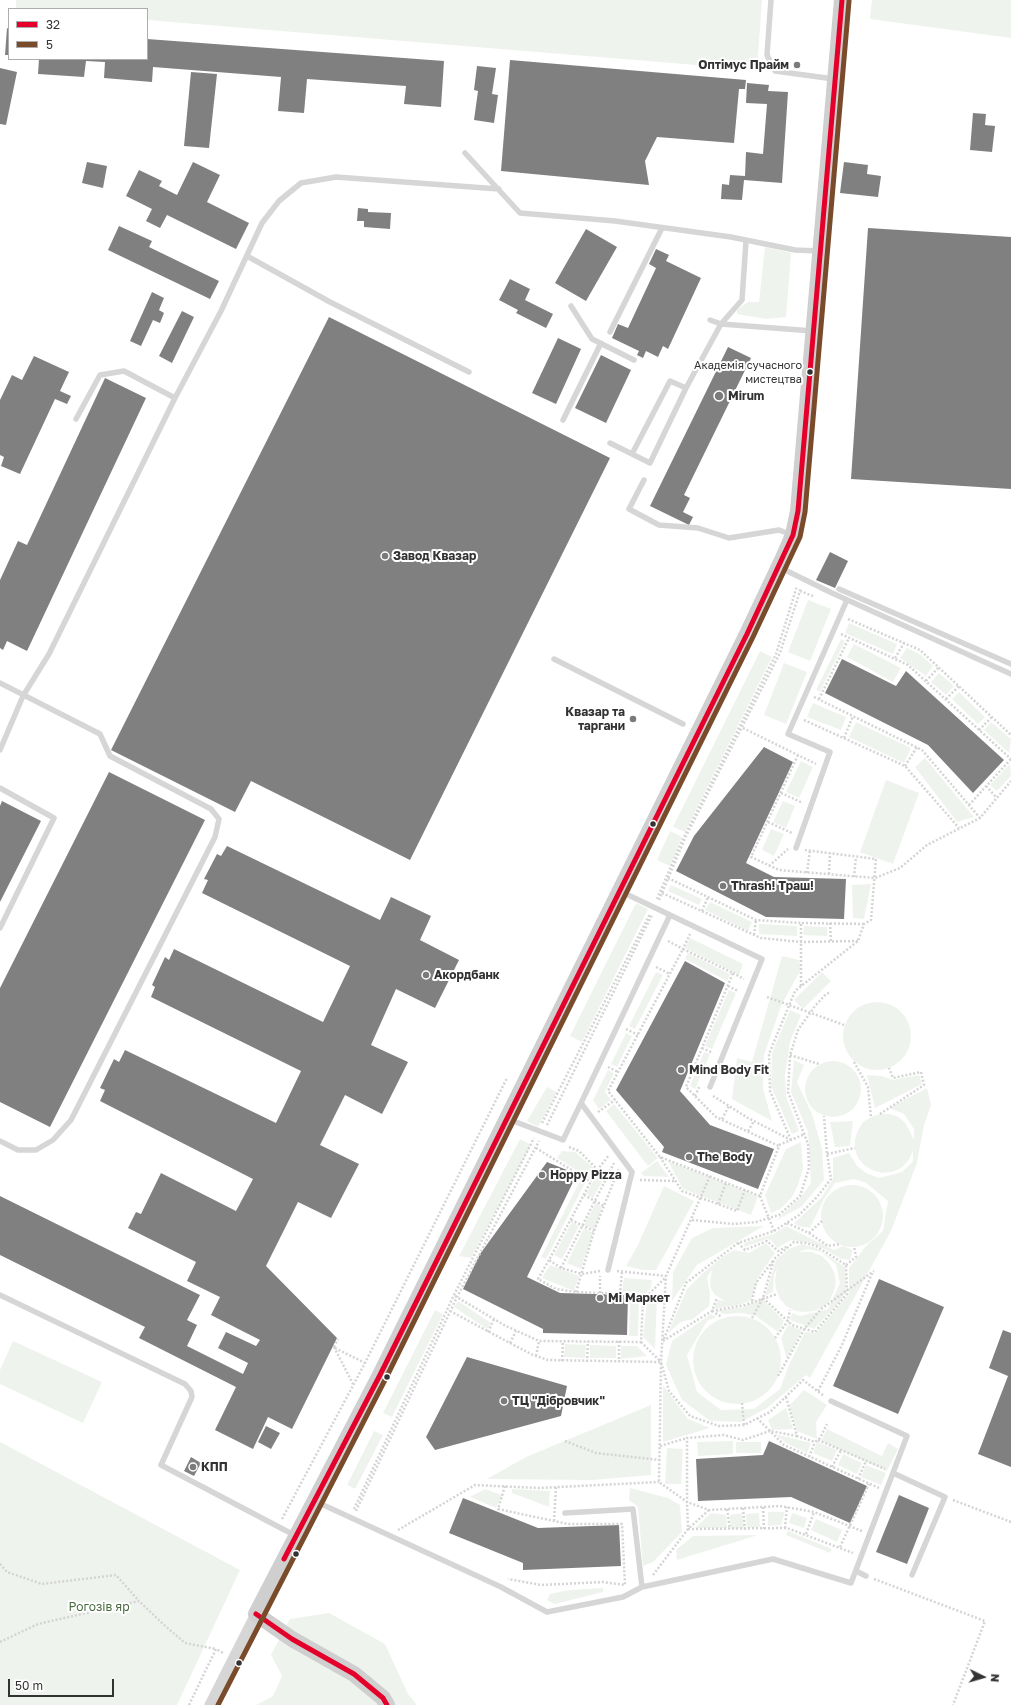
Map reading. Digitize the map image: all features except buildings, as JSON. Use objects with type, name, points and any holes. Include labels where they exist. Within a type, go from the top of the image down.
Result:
[{"type":"main road","points":[[387,1705],[383,1698],[354,1674],[292,1639],[256,1614],[380,1375],[620,891],[779,567],[793,535],[798,512],[842,0]]},
{"type":"street","points":[[210,1705],[256,1614]]},
{"type":"lane","points":[[771,0],[767,55],[775,71],[835,79]]},
{"type":"lane","points":[[465,153],[520,213],[615,221],[731,237],[794,250],[820,251]]},
{"type":"lane","points":[[0,750],[23,696],[49,654],[175,398],[221,311],[262,223],[279,201],[301,183],[336,177],[499,189]]},
{"type":"lane","points":[[610,332],[662,228]]},
{"type":"lane","points":[[610,443],[650,463],[686,388],[722,324],[742,300],[746,241]]},
{"type":"lane","points":[[247,256],[330,302],[469,372]]},
{"type":"lane","points":[[572,306],[592,339],[634,360]]},
{"type":"lane","points":[[710,320],[722,324],[814,331]]},
{"type":"lane","points":[[563,420],[601,343]]},
{"type":"lane","points":[[76,419],[100,375],[124,371],[175,398]]},
{"type":"lane","points":[[632,454],[670,381],[686,388]]},
{"type":"lane","points":[[644,480],[628,509],[659,524],[698,528],[729,538],[778,530],[793,535]]},
{"type":"lane","points":[[779,567],[847,600],[1011,674]]},
{"type":"lane","points":[[839,589],[1011,664]]},
{"type":"lane","points":[[796,848],[830,752],[788,734],[847,600]]},
{"type":"lane","points":[[554,659],[683,724]]},
{"type":"lane","points":[[0,683],[100,734],[110,756],[211,809],[219,819],[215,837],[71,1120],[53,1140],[36,1150],[18,1150],[0,1141]]},
{"type":"lane","points":[[0,788],[54,818],[0,928]]},
{"type":"lane","points":[[620,891],[762,960],[710,1087]]},
{"type":"lane","points":[[507,1119],[563,1140],[670,915]]},
{"type":"lane","points":[[581,1103],[632,1172],[608,1270]]},
{"type":"lane","points":[[0,1294],[185,1384],[189,1388],[192,1397],[161,1465],[296,1536]]},
{"type":"lane","points":[[315,1501],[501,1587],[546,1612],[623,1597],[642,1588],[773,1559],[851,1583],[906,1436],[831,1401]]},
{"type":"lane","points":[[893,1473],[945,1497],[912,1574]]},
{"type":"lane","points":[[565,1513],[633,1509],[642,1588]]},
{"type":"lane","points":[[856,1571],[866,1576]]},
{"type":"path","points":[[455,1296],[536,1148],[541,1131],[654,907],[683,839],[776,654],[800,578]]},
{"type":"path","points":[[351,1518],[455,1296],[662,893],[686,836],[743,728],[780,653],[800,591],[815,597]]},
{"type":"path","points":[[844,608],[851,611],[848,619],[920,650],[1011,735]]},
{"type":"path","points":[[838,641],[844,627]]},
{"type":"path","points":[[841,634],[908,665],[1011,759],[969,806]]},
{"type":"path","points":[[819,699],[849,638]]},
{"type":"path","points":[[895,659],[904,643]]},
{"type":"path","points":[[926,681],[938,667]]},
{"type":"path","points":[[946,699],[959,686]]},
{"type":"path","points":[[809,701],[811,695],[922,750],[980,818]]},
{"type":"path","points":[[844,738],[853,716]]},
{"type":"path","points":[[979,730],[992,717]]},
{"type":"path","points":[[802,718],[904,766],[960,828]]},
{"type":"path","points":[[743,728],[819,765]]},
{"type":"path","points":[[904,766],[917,747]]},
{"type":"path","points":[[875,878],[900,868],[927,845],[980,818],[1011,781]]},
{"type":"path","points":[[986,786],[997,798]]},
{"type":"path","points":[[781,793],[806,804]]},
{"type":"path","points":[[768,822],[794,834]]},
{"type":"path","points":[[668,878],[756,920],[801,923],[864,924],[871,920],[876,860],[789,847],[769,866]]},
{"type":"path","points":[[807,873],[810,850]]},
{"type":"path","points":[[829,875],[830,853]]},
{"type":"path","points":[[854,877],[856,857]]},
{"type":"path","points":[[662,893],[761,938],[801,942],[858,941]]},
{"type":"path","points":[[702,911],[708,897]]},
{"type":"path","points":[[754,935],[756,920]]},
{"type":"path","points":[[801,923],[801,986]]},
{"type":"path","points":[[830,923],[831,942]]},
{"type":"path","points":[[791,1140],[770,1091],[769,1054],[795,991],[858,941],[864,924]]},
{"type":"path","points":[[694,926],[608,1091],[660,1157],[682,1191],[736,1211],[745,1190]]},
{"type":"path","points":[[660,937],[744,979]]},
{"type":"path","points":[[654,966],[670,974]]},
{"type":"path","points":[[733,973],[686,1087],[716,1117],[779,1145],[805,1134]]},
{"type":"path","points":[[728,986],[738,991]]},
{"type":"path","points":[[692,1220],[734,1224],[756,1222],[779,1214],[800,1196],[809,1168],[808,1144],[788,1092],[790,1055],[798,1030],[826,994],[831,992]]},
{"type":"path","points":[[767,997],[844,1025]]},
{"type":"path","points":[[624,1028],[638,1035]]},
{"type":"path","points":[[702,1048],[713,1053]]},
{"type":"path","points":[[790,1055],[819,1064]]},
{"type":"path","points":[[854,1062],[868,1087],[871,1116]]},
{"type":"path","points":[[606,1066],[618,1072]]},
{"type":"path","points":[[880,1114],[924,1085],[921,1072],[893,1078],[890,1068]]},
{"type":"path","points":[[278,1527],[354,1385],[507,1078]]},
{"type":"path","points":[[710,1087],[710,1095],[754,1121],[791,1140]]},
{"type":"path","points":[[591,1117],[615,1100]]},
{"type":"path","points":[[722,1119],[729,1106]]},
{"type":"path","points":[[663,1341],[686,1284],[738,1242],[774,1231],[799,1215],[817,1197],[831,1179],[827,1154],[824,1116]]},
{"type":"path","points":[[748,1131],[754,1121]]},
{"type":"path","points":[[564,1145],[579,1151],[598,1170]]},
{"type":"path","points":[[774,1231],[760,1196],[779,1145]]},
{"type":"path","points":[[536,1148],[591,1182]]},
{"type":"path","points":[[614,1148],[591,1182],[538,1279],[556,1289],[576,1292],[648,1295]]},
{"type":"path","points":[[827,1154],[855,1148]]},
{"type":"path","points":[[561,1268],[618,1153]]},
{"type":"path","points":[[660,1157],[760,1196]]},
{"type":"path","points":[[576,1292],[594,1232],[616,1174],[623,1161]]},
{"type":"path","points":[[641,1342],[644,1300],[666,1276],[702,1198],[710,1176]]},
{"type":"path","points":[[630,1179],[675,1181]]},
{"type":"path","points":[[718,1204],[726,1183]]},
{"type":"path","points":[[584,1195],[604,1206]]},
{"type":"path","points":[[571,1220],[594,1232]]},
{"type":"path","points":[[787,1222],[809,1233],[828,1246],[840,1244]]},
{"type":"path","points":[[809,1233],[822,1222]]},
{"type":"path","points":[[738,1242],[745,1250],[767,1241],[778,1251],[790,1246]]},
{"type":"path","points":[[752,1302],[756,1283],[774,1259],[794,1242],[816,1246],[846,1265]]},
{"type":"path","points":[[846,1265],[856,1257],[854,1246]]},
{"type":"path","points":[[752,1318],[763,1298],[774,1259]]},
{"type":"path","points":[[549,1260],[561,1268],[582,1274],[608,1270],[666,1276]]},
{"type":"path","points":[[763,1298],[792,1325],[816,1332],[847,1294],[846,1265]]},
{"type":"path","points":[[600,1271],[600,1293]]},
{"type":"path","points":[[620,1294],[622,1271]]},
{"type":"path","points":[[778,1376],[805,1328],[820,1309],[847,1288],[874,1271],[842,1345],[818,1391]]},
{"type":"path","points":[[659,1482],[666,1276]]},
{"type":"path","points":[[663,1341],[712,1311],[752,1302],[777,1294]]},
{"type":"path","points":[[455,1296],[516,1331],[539,1341],[641,1342],[662,1362],[669,1391],[690,1416],[719,1426],[744,1425],[770,1412],[803,1380],[831,1401]]},
{"type":"path","points":[[712,1311],[717,1298]]},
{"type":"path","points":[[449,1310],[488,1332],[536,1356],[548,1360],[587,1362],[662,1362]]},
{"type":"path","points":[[775,1338],[788,1321],[790,1310]]},
{"type":"path","points":[[712,1311],[722,1317]]},
{"type":"path","points":[[488,1332],[494,1319]]},
{"type":"path","points":[[510,1343],[516,1331]]},
{"type":"path","points":[[334,1348],[338,1339]]},
{"type":"path","points":[[536,1356],[539,1341]]},
{"type":"path","points":[[562,1360],[563,1341]]},
{"type":"path","points":[[587,1362],[588,1341]]},
{"type":"path","points":[[618,1341],[619,1362]]},
{"type":"path","points":[[334,1348],[365,1363]]},
{"type":"path","points":[[334,1348],[354,1385]]},
{"type":"path","points":[[786,1397],[797,1436]]},
{"type":"path","points":[[742,1403],[744,1425]]},
{"type":"path","points":[[757,1418],[784,1445],[886,1492]]},
{"type":"path","points":[[809,1457],[815,1442],[818,1440],[827,1424]]},
{"type":"path","points":[[660,1446],[687,1438],[724,1436],[743,1440],[770,1431],[797,1436],[815,1442]]},
{"type":"path","points":[[687,1438],[688,1529]]},
{"type":"path","points":[[565,1440],[596,1454],[660,1460]]},
{"type":"path","points":[[818,1440],[893,1473]]},
{"type":"path","points":[[832,1467],[841,1450]]},
{"type":"path","points":[[858,1479],[866,1461]]},
{"type":"path","points":[[403,1534],[396,1531],[475,1485],[556,1487],[659,1482],[687,1502],[709,1510],[787,1507],[814,1512],[870,1534]]},
{"type":"path","points":[[840,1547],[869,1484]]},
{"type":"path","points":[[504,1578],[541,1585],[603,1582],[625,1585],[622,1524],[568,1524],[498,1509],[505,1486]]},
{"type":"path","points":[[554,1521],[556,1487]]},
{"type":"path","points":[[945,1497],[1011,1522]]},
{"type":"path","points":[[763,1507],[764,1530]]},
{"type":"path","points":[[785,1528],[787,1507]]},
{"type":"path","points":[[743,1508],[745,1530]]},
{"type":"path","points":[[726,1509],[730,1529]]},
{"type":"path","points":[[642,1588],[688,1529],[709,1510]]},
{"type":"path","points":[[806,1534],[814,1512]]},
{"type":"path","points":[[688,1529],[764,1530],[785,1528],[806,1534],[861,1557]]},
{"type":"path","points":[[0,1564],[7,1572],[42,1584],[116,1574],[139,1601],[185,1643],[216,1649],[226,1654]]},
{"type":"path","points":[[866,1576],[985,1621],[952,1705]]},
{"type":"path","points":[[0,1642],[38,1624],[139,1601]]},
{"type":"path","points":[[189,1705],[216,1649]]},
{"type":"green space","points":[[16,0],[762,0],[757,70],[148,20],[148,8],[16,8]]},
{"type":"green space","points":[[872,0],[1011,0],[1011,38],[870,19]]},
{"type":"green space","points":[[765,247],[791,253],[786,317],[766,319],[737,314],[737,310],[748,302],[759,302]]},
{"type":"green space","points":[[808,600],[831,609],[810,661],[788,652]]},
{"type":"green space","points":[[849,623],[897,644],[893,654],[845,633]]},
{"type":"green space","points":[[841,639],[845,641],[820,692],[816,690]]},
{"type":"green space","points":[[854,644],[901,668],[893,682],[847,657]]},
{"type":"green space","points":[[907,648],[921,655],[933,666],[926,676],[900,658]]},
{"type":"green space","points":[[760,651],[772,657],[685,832],[673,827]]},
{"type":"green space","points":[[784,663],[807,672],[786,724],[764,715]]},
{"type":"green space","points":[[939,673],[954,686],[946,695],[931,682]]},
{"type":"green space","points":[[959,692],[985,717],[978,724],[952,699]]},
{"type":"green space","points":[[813,703],[846,717],[841,730],[807,717]]},
{"type":"green space","points":[[856,722],[911,748],[904,763],[849,737]]},
{"type":"green space","points":[[991,722],[1011,739],[1009,753],[984,730]]},
{"type":"green space","points":[[925,758],[974,817],[957,822],[915,767]]},
{"type":"green space","points":[[801,761],[813,767],[799,798],[786,792]]},
{"type":"green space","points":[[1010,764],[1011,776],[997,791],[990,785]]},
{"type":"green space","points":[[886,780],[919,793],[893,864],[860,852]]},
{"type":"green space","points":[[783,801],[795,806],[786,828],[773,822]]},
{"type":"green space","points":[[771,829],[784,834],[774,856],[762,850]]},
{"type":"green space","points":[[670,831],[682,837],[670,866],[657,860]]},
{"type":"green space","points":[[871,884],[864,919],[853,918],[852,885]]},
{"type":"green space","points":[[671,885],[702,899],[699,905],[668,891]]},
{"type":"green space","points":[[710,902],[752,922],[748,931],[705,910]]},
{"type":"green space","points":[[636,903],[648,909],[582,1042],[570,1036]]},
{"type":"green space","points":[[759,924],[797,926],[797,936],[759,934]]},
{"type":"green space","points":[[804,926],[827,927],[827,936],[803,935]]},
{"type":"green space","points":[[690,938],[743,964],[739,975],[685,948]]},
{"type":"green space","points":[[688,953],[730,974],[727,981],[685,959]]},
{"type":"green space","points":[[782,956],[799,960],[801,969],[781,1006],[764,1055],[763,1088],[772,1121],[732,1099],[737,1058],[752,1062]]},
{"type":"green space","points":[[656,972],[663,975],[635,1029],[629,1026]]},
{"type":"green space","points":[[822,972],[831,981],[803,1009],[794,1000]]},
{"type":"green space","points":[[729,990],[736,993],[712,1049],[705,1046]]},
{"type":"green space","points":[[870,1002],[884,1002],[896,1007],[906,1017],[911,1029],[911,1043],[906,1055],[896,1065],[884,1070],[870,1070],[858,1065],[848,1055],[843,1043],[843,1029],[848,1017],[858,1007]]},
{"type":"green space","points":[[790,1010],[801,1015],[790,1042],[785,1075],[786,1096],[799,1131],[792,1134],[771,1086],[772,1053]]},
{"type":"green space","points":[[626,1033],[632,1036],[617,1067],[611,1064]]},
{"type":"green space","points":[[704,1052],[710,1054],[695,1089],[690,1086]]},
{"type":"green space","points":[[794,1060],[804,1065],[797,1082],[812,1114],[822,1149],[824,1180],[801,1207],[775,1221],[800,1198],[811,1183],[808,1132],[791,1092]]},
{"type":"green space","points":[[827,1061],[839,1061],[849,1065],[857,1073],[861,1083],[861,1095],[857,1105],[849,1113],[839,1117],[827,1117],[817,1113],[809,1105],[805,1095],[805,1083],[809,1073],[817,1065]]},
{"type":"green space","points":[[608,1070],[614,1073],[605,1092],[611,1100],[599,1109],[593,1100]]},
{"type":"green space","points":[[867,1075],[881,1076],[893,1080],[919,1075],[922,1084],[875,1108]]},
{"type":"green space","points":[[547,1087],[557,1092],[538,1127],[527,1121]]},
{"type":"green space","points":[[927,1088],[931,1105],[924,1125],[917,1163],[891,1231],[810,1378],[806,1375],[767,1408],[741,1422],[710,1421],[682,1400],[666,1365],[672,1341],[711,1314],[716,1317],[707,1321],[687,1355],[697,1392],[721,1410],[754,1409],[780,1389],[789,1365],[805,1332],[816,1333],[849,1294],[849,1268],[866,1246],[883,1231],[888,1201],[866,1183],[854,1179],[835,1183],[824,1199],[810,1228],[798,1226],[794,1223],[821,1198],[833,1179],[833,1158],[849,1153],[857,1166],[866,1173],[879,1178],[902,1172],[913,1161],[913,1151],[908,1161],[901,1168],[892,1172],[882,1173],[872,1170],[864,1165],[858,1158],[855,1149],[855,1139],[863,1122],[880,1114],[890,1114],[899,1117],[906,1124],[914,1140],[914,1129],[904,1114],[889,1108]]},
{"type":"green space","points":[[614,1104],[658,1158],[648,1166],[606,1111]]},
{"type":"green space","points":[[853,1121],[850,1146],[835,1147],[830,1122]]},
{"type":"green space","points":[[520,1139],[531,1145],[471,1258],[459,1256]]},
{"type":"green space","points":[[801,1142],[803,1168],[798,1185],[792,1197],[780,1209],[771,1213],[765,1195],[786,1149]]},
{"type":"green space","points":[[562,1151],[575,1152],[595,1169],[590,1179],[557,1158]]},
{"type":"green space","points":[[657,1161],[669,1177],[644,1176],[641,1173]]},
{"type":"green space","points":[[668,1161],[758,1196],[751,1215],[683,1189]]},
{"type":"green space","points":[[597,1175],[604,1178],[593,1198],[586,1194]]},
{"type":"green space","points":[[580,1181],[585,1183],[546,1259],[541,1257]]},
{"type":"green space","points":[[852,1185],[869,1190],[874,1194],[878,1199],[883,1216],[878,1233],[874,1238],[869,1242],[852,1247],[835,1242],[830,1238],[826,1233],[821,1216],[826,1199],[830,1194],[835,1190]]},
{"type":"green space","points":[[664,1186],[694,1201],[656,1270],[643,1270],[626,1266],[638,1245]]},
{"type":"green space","points":[[596,1203],[602,1207],[595,1230],[584,1225]]},
{"type":"green space","points":[[572,1222],[579,1226],[562,1259],[554,1255]]},
{"type":"green space","points":[[764,1226],[697,1265],[672,1301],[673,1272],[692,1238],[713,1228]]},
{"type":"green space","points":[[786,1226],[834,1250],[843,1246],[853,1250],[850,1260],[841,1259],[823,1248],[806,1242],[791,1240],[777,1248],[771,1240],[767,1239],[745,1247],[743,1243],[774,1234]]},
{"type":"green space","points":[[584,1228],[593,1233],[581,1269],[567,1263]]},
{"type":"green space","points":[[766,1243],[775,1253],[758,1277],[751,1300],[742,1304],[714,1309],[718,1300],[725,1301],[715,1295],[711,1289],[710,1283],[712,1270],[707,1277],[710,1295],[709,1306],[693,1319],[681,1322],[668,1333],[687,1289],[702,1274],[721,1258],[734,1250],[749,1253]]},
{"type":"green space","points":[[802,1244],[816,1248],[845,1267],[846,1291],[841,1300],[814,1329],[790,1320],[792,1313],[800,1316],[828,1309],[840,1283],[836,1264],[821,1252],[808,1249],[798,1252],[812,1252],[822,1256],[829,1263],[834,1272],[836,1282],[834,1291],[830,1300],[823,1307],[814,1311],[805,1312],[795,1311],[786,1306],[780,1299],[776,1289],[775,1279],[777,1270],[774,1274],[773,1292],[765,1296],[776,1260],[789,1249]]},
{"type":"green space","points":[[550,1265],[579,1276],[574,1291],[542,1278]]},
{"type":"green space","points":[[624,1278],[652,1280],[651,1288],[646,1293],[622,1292]]},
{"type":"green space","points":[[657,1294],[655,1349],[643,1337],[647,1302]]},
{"type":"green space","points":[[630,1298],[639,1298],[638,1336],[629,1336]]},
{"type":"green space","points":[[762,1299],[784,1321],[778,1332],[756,1316],[742,1313],[724,1314],[716,1311],[743,1307]]},
{"type":"green space","points":[[458,1301],[491,1323],[487,1329],[454,1307]]},
{"type":"green space","points":[[435,1310],[443,1314],[392,1417],[383,1413]]},
{"type":"green space","points":[[737,1316],[754,1319],[768,1329],[778,1343],[781,1360],[778,1377],[768,1391],[754,1401],[737,1404],[720,1401],[706,1391],[696,1377],[693,1360],[696,1343],[706,1329],[720,1319]]},
{"type":"green space","points":[[788,1325],[802,1330],[787,1359],[781,1338]]},
{"type":"green space","points":[[13,1341],[102,1382],[83,1423],[0,1384],[0,1370]]},
{"type":"green space","points":[[565,1344],[586,1345],[585,1358],[564,1357]]},
{"type":"green space","points":[[590,1345],[616,1346],[616,1358],[590,1358]]},
{"type":"green space","points":[[621,1346],[637,1346],[647,1356],[621,1359]]},
{"type":"green space","points":[[663,1385],[688,1419],[710,1428],[663,1442]]},
{"type":"green space","points":[[804,1390],[827,1405],[816,1422],[817,1439],[797,1431],[789,1406]]},
{"type":"green space","points":[[651,1405],[651,1475],[593,1480],[487,1479],[526,1457]]},
{"type":"green space","points":[[786,1408],[793,1429],[772,1430],[768,1420]]},
{"type":"green space","points":[[827,1429],[882,1456],[888,1443],[898,1449],[887,1471],[821,1441]]},
{"type":"green space","points":[[374,1431],[383,1435],[355,1489],[347,1485]]},
{"type":"green space","points":[[775,1434],[811,1443],[807,1453],[786,1443]]},
{"type":"green space","points":[[733,1441],[733,1454],[698,1456],[697,1442]]},
{"type":"green space","name":"Рогозів яр","points":[[0,1442],[240,1570],[177,1705],[0,1705]]},
{"type":"green space","points":[[736,1442],[761,1442],[761,1453],[736,1453]]},
{"type":"green space","points":[[817,1442],[837,1450],[832,1461],[813,1453]]},
{"type":"green space","points":[[667,1448],[683,1449],[681,1484],[665,1484]]},
{"type":"green space","points":[[843,1454],[862,1463],[857,1474],[838,1465]]},
{"type":"green space","points":[[866,1465],[886,1473],[881,1485],[861,1477]]},
{"type":"green space","points":[[630,1488],[668,1498],[680,1505],[682,1532],[653,1562],[643,1566],[638,1507],[629,1500]]},
{"type":"green space","points":[[485,1489],[502,1495],[496,1508],[470,1497]]},
{"type":"green space","points":[[512,1489],[550,1491],[549,1507],[512,1493]]},
{"type":"green space","points":[[768,1512],[785,1512],[781,1525],[768,1526]]},
{"type":"green space","points":[[711,1513],[726,1515],[727,1528],[695,1528]]},
{"type":"green space","points":[[742,1513],[744,1528],[731,1529],[730,1515]]},
{"type":"green space","points":[[759,1513],[760,1527],[747,1528],[746,1514]]},
{"type":"green space","points":[[792,1513],[807,1518],[804,1528],[789,1523]]},
{"type":"green space","points":[[816,1519],[842,1530],[837,1542],[811,1530]]},
{"type":"green space","points":[[788,1531],[832,1549],[830,1553],[786,1535]]},
{"type":"green space","points":[[758,1535],[677,1560],[676,1550],[693,1536]]},
{"type":"green space","points":[[603,1588],[603,1592],[555,1604],[547,1600],[550,1594],[569,1590]]},
{"type":"green space","points":[[329,1613],[385,1644],[408,1694],[417,1705],[256,1705],[273,1696],[282,1676],[271,1655],[290,1619]]},
{"type":"transit line","name":"32","points":[[284,1559],[380,1375],[747,634],[793,535],[798,511],[842,0]]},
{"type":"transit line","name":"5","points":[[218,1705],[386,1378],[753,637],[800,537],[805,512],[849,1]]},
{"type":"transit line","name":"32","points":[[256,1614],[292,1639],[354,1674],[383,1698],[387,1705]]},
{"type":"place","name":"Оптімус Прайм","points":[[797,65]]},
{"type":"place","name":"Академія сучасного мистецтва","points":[[810,372]]},
{"type":"place","name":"Mirum","points":[[719,396]]},
{"type":"place","name":"Завод Квазар","points":[[385,556]]},
{"type":"place","name":"Квазар та таргани","points":[[633,719]]},
{"type":"place","name":"Thrash! Траш!","points":[[723,886]]},
{"type":"place","name":"Акордбанк","points":[[426,975]]},
{"type":"place","name":"Mind Body Fit","points":[[681,1070]]},
{"type":"place","name":"The Body","points":[[689,1157]]},
{"type":"place","name":"Hoppy Pizza","points":[[542,1175]]},
{"type":"place","name":"Мі Маркет","points":[[600,1298]]},
{"type":"place","name":"ТЦ \"Дібровчик\"","points":[[504,1401]]},
{"type":"place","name":"КПП","points":[[193,1467]]}]
